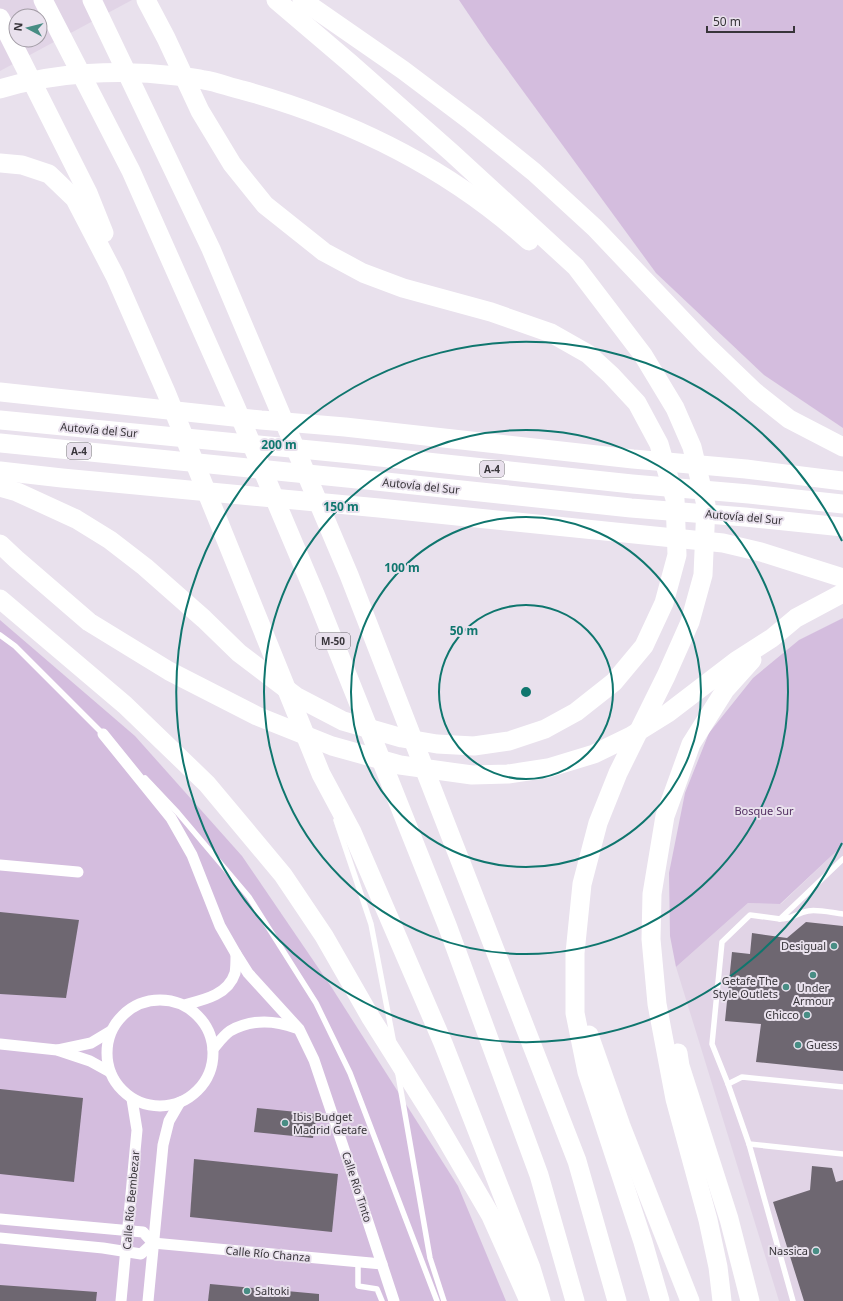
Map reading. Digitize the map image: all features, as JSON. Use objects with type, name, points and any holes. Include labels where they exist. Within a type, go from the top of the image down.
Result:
[{"type":"highway","name":"M-50","points":[[43,0],[132,171],[235,405],[315,594],[447,925],[534,1161],[575,1301]]},
{"type":"highway","points":[[92,0],[211,249],[349,575],[577,1161],[617,1301]]},
{"type":"highway","points":[[0,487],[18,492],[76,519],[110,540],[145,567],[239,653],[297,697],[343,721],[402,738],[438,744],[474,746],[509,741],[545,729],[576,712],[614,682],[644,646],[664,603],[677,555],[675,499],[660,444],[637,403],[611,375],[588,354],[551,333],[491,312],[403,288],[363,273],[324,252],[265,205],[232,164],[200,111],[166,38],[146,0]]},
{"type":"highway","points":[[276,0],[418,123],[576,267],[643,355],[675,408],[692,447],[706,505],[703,575],[690,622],[666,676],[618,773],[598,823],[582,884],[575,953],[575,1013],[587,1072],[644,1242],[660,1301]]},
{"type":"highway","points":[[302,0],[409,75],[472,122],[534,172],[594,228],[706,346],[756,392],[789,419],[843,447]]},
{"type":"highway","points":[[0,18],[88,192],[166,392],[321,774],[352,832],[443,1043],[531,1268],[541,1301]]},
{"type":"highway","points":[[7,87],[61,76],[107,73],[157,74],[203,79],[280,100],[326,117],[373,137],[421,162],[461,188],[515,229],[568,276],[643,355]]},
{"type":"highway","points":[[0,163],[22,165],[49,174],[75,199],[115,276],[166,392]]},
{"type":"highway","points":[[0,382],[73,400]]},
{"type":"highway","points":[[0,392],[261,420],[345,427],[633,459],[746,469],[843,481]]},
{"type":"highway","name":"Autovía del Sur","points":[[0,420],[843,504]]},
{"type":"highway","name":"Autovía del Sur","points":[[0,443],[159,458],[631,508],[745,517],[843,527]]},
{"type":"highway","points":[[0,471],[723,543],[761,552],[843,578]]},
{"type":"highway","points":[[0,544],[89,622],[169,671],[256,716],[332,746],[400,765],[472,775],[508,774],[548,768],[594,754],[631,736],[668,713],[736,661],[772,638],[796,618],[843,593]]},
{"type":"highway","points":[[0,599],[125,705],[207,784],[283,875],[324,936],[371,1018],[434,1118],[491,1216],[529,1301]]},
{"type":"highway","points":[[722,1301],[718,1267],[708,1220],[675,1099],[656,1004],[651,939],[652,894],[665,816],[691,744],[725,690],[772,638]]},
{"type":"highway","points":[[652,894],[668,1004],[680,1066],[729,1219],[750,1301]]},
{"type":"highway","points":[[575,953],[587,1029],[621,1126],[690,1301]]},
{"type":"street","name":"Calle Río Tinto","points":[[103,734],[171,818],[192,854],[220,926],[248,973],[299,1029],[314,1060],[394,1301]]},
{"type":"street","points":[[0,865],[78,872]]},
{"type":"street","points":[[184,1005],[209,998],[226,989],[235,973],[236,954]]},
{"type":"street","points":[[157,999],[172,1001],[184,1005],[196,1013],[205,1024],[210,1035],[213,1049],[212,1065],[204,1082],[193,1094],[180,1102],[164,1106],[148,1105],[132,1098],[119,1087],[110,1072],[107,1057],[107,1043],[111,1031],[119,1018],[129,1009],[142,1002],[157,999]]},
{"type":"street","points":[[213,1049],[229,1032],[248,1023],[266,1022],[284,1024],[299,1029]]},
{"type":"street","points":[[57,1050],[91,1043],[111,1031]]},
{"type":"street","points":[[0,1044],[57,1050],[90,1061],[110,1072]]},
{"type":"street","name":"Calle Río Bembezar","points":[[121,1301],[129,1231],[137,1130],[132,1098]]},
{"type":"street","points":[[148,1301],[163,1145],[169,1121],[180,1102]]},
{"type":"street","points":[[0,1219],[143,1232],[153,1243]]},
{"type":"street","points":[[0,1238],[141,1254],[153,1243]]},
{"type":"street","name":"Calle Río Chanza","points":[[153,1243],[382,1264]]},
{"type":"lane","points":[[0,635],[15,646],[103,734],[178,813],[249,898],[316,1002],[350,1073],[437,1301]]},
{"type":"lane","points":[[321,774],[370,924],[388,1010],[430,1258],[444,1301]]},
{"type":"lane","points":[[780,919],[843,859]]},
{"type":"lane","points":[[793,1301],[749,1144],[712,1044],[722,942],[750,915],[789,919],[809,910],[843,914]]},
{"type":"lane","points":[[728,1084],[742,1077],[843,1087]]},
{"type":"lane","points":[[749,1144],[843,1154]]},
{"type":"lane","points":[[358,1262],[358,1286],[377,1289],[382,1301]]},
{"type":"shaded area","points":[[0,0],[132,0],[48,45],[48,8],[8,8],[8,48],[43,48],[0,71]]},
{"type":"shaded area","points":[[843,845],[843,1301],[779,1301],[676,967],[748,903],[781,904]]},
{"type":"green space","points":[[459,0],[843,0],[843,428],[764,375],[656,273],[488,43]]},
{"type":"green space","name":"Bosque Sur","points":[[843,618],[843,845],[780,904],[748,903],[676,967],[670,936],[669,873],[685,793],[709,733],[753,678],[799,640]]},
{"type":"green space","points":[[0,620],[135,736],[242,856],[332,988],[458,1186],[506,1301],[0,1301]]},
{"type":"building","points":[[0,912],[79,920],[66,998],[0,994]]},
{"type":"building","name":"Getafe The Style Outlets","points":[[806,922],[843,926],[843,1071],[756,1062],[761,1024],[725,1021],[732,952],[750,954],[752,933],[787,938]]},
{"type":"building","points":[[0,1089],[83,1098],[74,1182],[0,1174]]},
{"type":"building","name":"Ibis Budget Madrid Getafe","points":[[257,1108],[317,1114],[313,1138],[254,1132]]},
{"type":"building","points":[[194,1159],[338,1174],[332,1232],[190,1217]]},
{"type":"building","name":"Nassica","points":[[812,1166],[832,1168],[836,1182],[843,1180],[843,1301],[804,1301],[773,1202],[810,1190]]},
{"type":"building","name":"Saltoki","points":[[210,1284],[319,1294],[319,1301],[208,1301]]},
{"type":"building","points":[[0,1285],[97,1292],[96,1301],[0,1301]]},
{"type":"place","name":"Desigual","points":[[834,946]]},
{"type":"place","name":"Under Armour","points":[[813,975]]},
{"type":"place","name":"Getafe The Style Outlets","points":[[786,987]]},
{"type":"place","name":"Chicco","points":[[807,1015]]},
{"type":"place","name":"Guess","points":[[798,1045]]},
{"type":"place","name":"Ibis Budget Madrid Getafe","points":[[285,1123]]},
{"type":"place","name":"Nassica","points":[[816,1251]]},
{"type":"place","name":"Saltoki","points":[[247,1291]]}]
